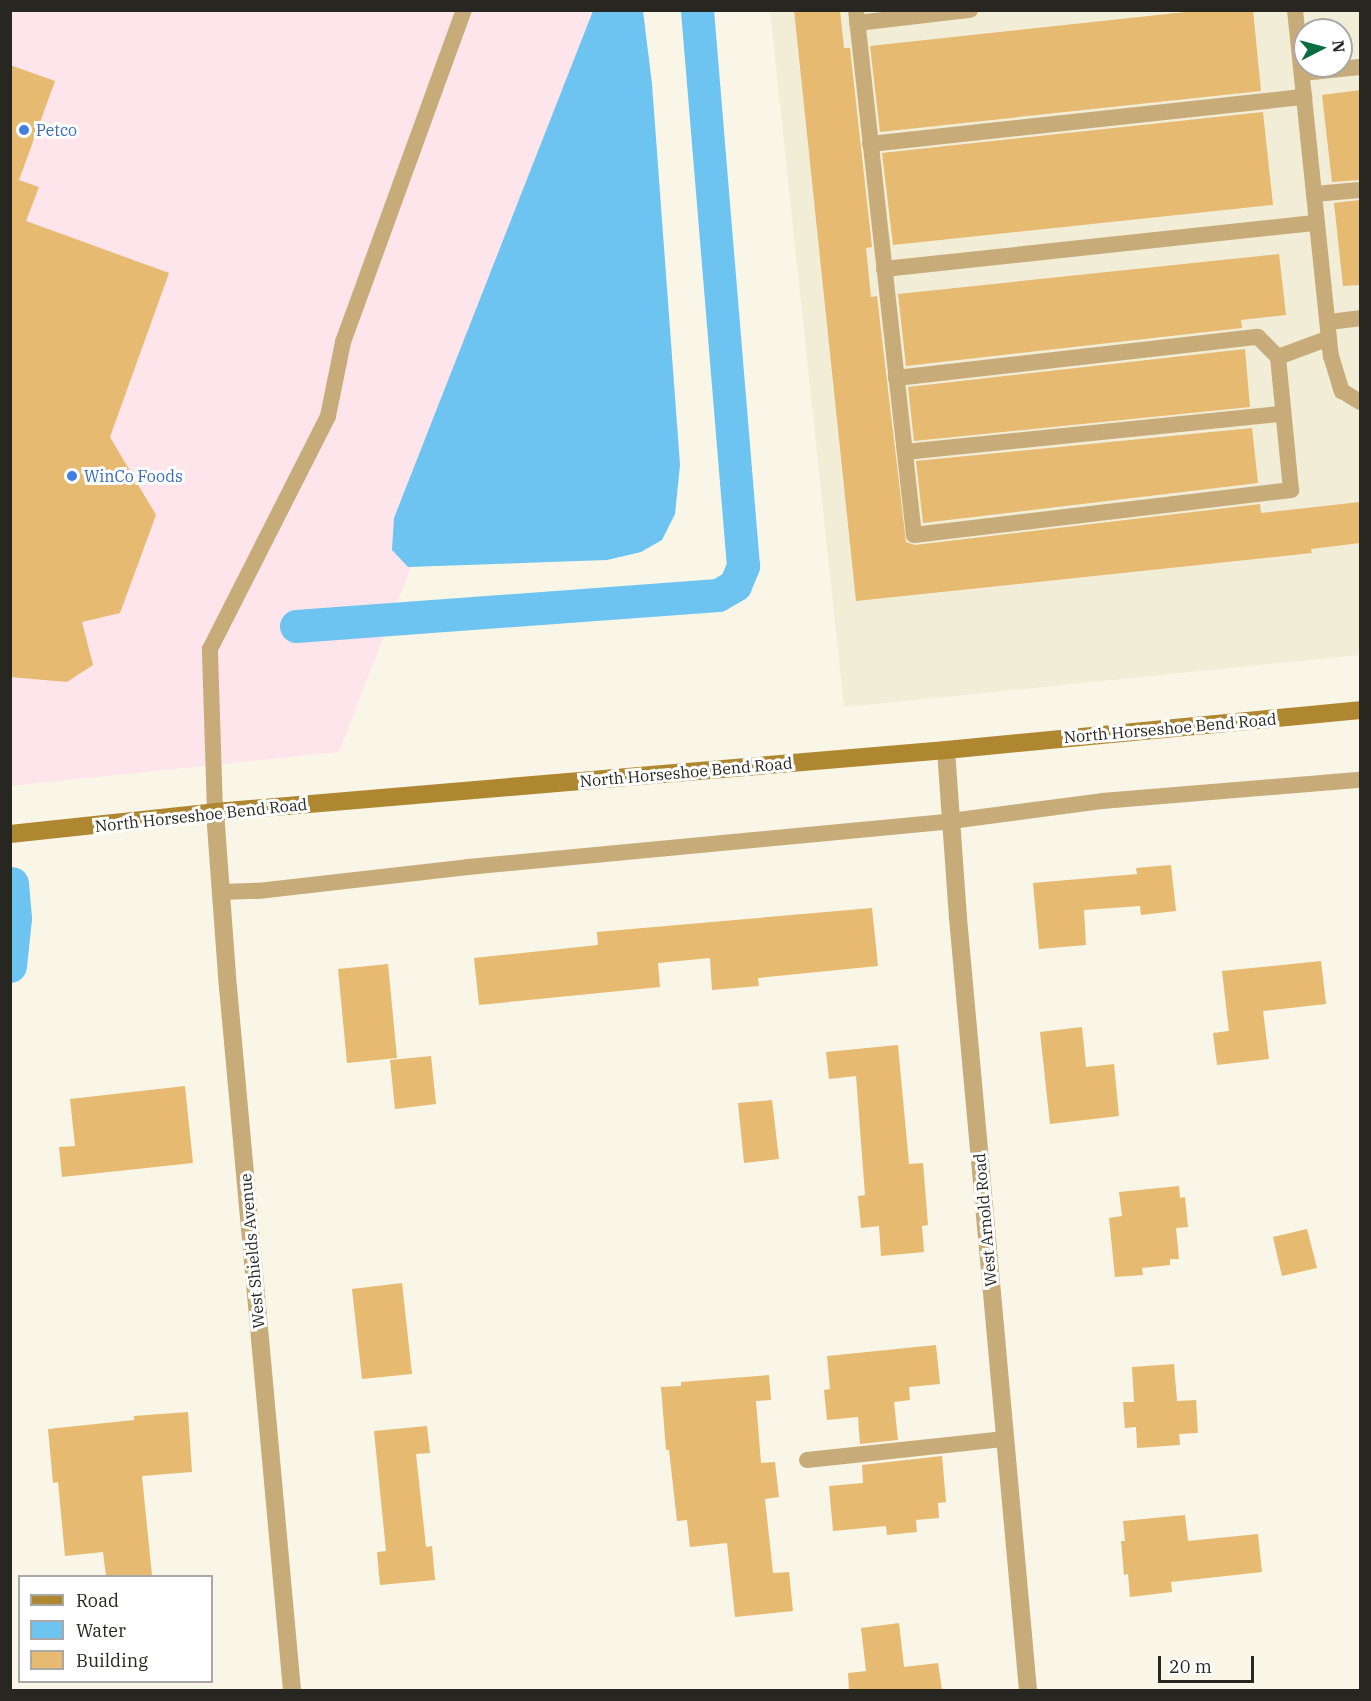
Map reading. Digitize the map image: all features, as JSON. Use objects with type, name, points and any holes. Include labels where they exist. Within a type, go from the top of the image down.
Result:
[{"type":"street","name":"North Horseshoe Bend Road","points":[[10,834],[215,812],[946,750],[1360,710]]},
{"type":"street","name":"West Arnold Road","points":[[946,750],[1028,1690]]},
{"type":"street","name":"West Shields Avenue","points":[[215,812],[292,1690]]},
{"type":"lane","points":[[215,812],[210,649],[328,416],[343,342],[464,10]]},
{"type":"lane","points":[[896,378],[1258,337],[1278,357],[1291,490],[914,535],[896,378],[856,17],[970,10]]},
{"type":"lane","points":[[1302,78],[1331,356],[1342,390],[1360,402]]},
{"type":"lane","points":[[870,144],[1304,97]]},
{"type":"lane","points":[[1314,194],[1360,190]]},
{"type":"lane","points":[[884,269],[1317,223]]},
{"type":"lane","points":[[1278,357],[1329,330],[1360,318]]},
{"type":"lane","points":[[905,452],[1282,414]]},
{"type":"lane","points":[[221,892],[258,891],[468,867],[951,821],[1102,801],[1360,780]]},
{"type":"lane","points":[[807,1460],[1005,1438]]},
{"type":"shaded area","points":[[10,11],[627,11],[339,752],[11,786]]},
{"type":"shaded area","points":[[770,11],[1360,11],[1360,655],[844,707]]},
{"type":"water","points":[[593,11],[643,11],[652,84],[680,465],[675,514],[662,540],[641,552],[607,560],[408,567],[392,550],[394,518]]},
{"type":"building","points":[[794,10],[840,10],[844,48],[850,48],[872,247],[866,248],[871,297],[877,296],[906,542],[915,545],[1260,504],[1261,513],[1360,502],[1360,543],[1311,549],[1312,553],[856,601]]},
{"type":"building","points":[[1204,10],[1253,10],[1261,91],[880,132],[870,46]]},
{"type":"building","name":"WinCo Foods","points":[[10,65],[55,81],[19,180],[39,187],[26,221],[169,273],[110,437],[156,515],[120,613],[82,622],[93,665],[67,682],[10,677]]},
{"type":"building","points":[[1360,90],[1360,180],[1332,182],[1322,95]]},
{"type":"building","points":[[1263,112],[1273,205],[893,245],[882,153]]},
{"type":"building","points":[[1360,200],[1360,285],[1343,286],[1334,203]]},
{"type":"building","points":[[1279,254],[1286,315],[1241,320],[1242,328],[906,366],[898,294]]},
{"type":"building","points":[[1245,349],[1250,407],[914,441],[908,387]]},
{"type":"building","points":[[1252,428],[1258,483],[923,523],[916,461]]},
{"type":"building","points":[[1171,865],[1176,911],[1141,915],[1140,906],[1084,910],[1086,945],[1039,949],[1033,883],[1137,874],[1136,868]]},
{"type":"building","points":[[872,908],[878,966],[758,978],[759,986],[712,990],[710,958],[658,963],[660,987],[479,1005],[474,958],[598,945],[597,932]]},
{"type":"building","points":[[1321,961],[1326,1004],[1263,1011],[1269,1059],[1217,1065],[1213,1033],[1229,1031],[1222,971]]},
{"type":"building","points":[[388,964],[397,1058],[347,1063],[338,969]]},
{"type":"building","points":[[1082,1027],[1086,1067],[1114,1064],[1119,1116],[1050,1124],[1040,1032]]},
{"type":"building","points":[[898,1045],[909,1164],[923,1163],[928,1225],[922,1226],[924,1252],[881,1256],[879,1226],[861,1228],[858,1196],[865,1195],[856,1076],[829,1079],[826,1052]]},
{"type":"building","points":[[431,1056],[436,1104],[395,1109],[390,1060]]},
{"type":"building","points":[[185,1086],[193,1163],[62,1177],[59,1147],[75,1146],[70,1099]]},
{"type":"building","points":[[772,1100],[779,1159],[744,1163],[738,1103]]},
{"type":"building","points":[[1179,1186],[1180,1198],[1185,1197],[1188,1227],[1176,1228],[1179,1259],[1170,1259],[1170,1265],[1142,1268],[1143,1275],[1115,1277],[1109,1218],[1122,1216],[1119,1192]]},
{"type":"building","points":[[1307,1229],[1317,1268],[1282,1276],[1273,1237]]},
{"type":"building","points":[[402,1283],[412,1374],[362,1379],[352,1289]]},
{"type":"building","points":[[936,1345],[940,1384],[909,1387],[910,1400],[894,1402],[898,1440],[860,1444],[858,1417],[827,1420],[824,1390],[830,1389],[827,1356]]},
{"type":"building","points":[[1174,1364],[1177,1401],[1196,1400],[1198,1433],[1179,1434],[1180,1445],[1137,1448],[1136,1427],[1125,1428],[1123,1402],[1134,1402],[1132,1367]]},
{"type":"building","points":[[769,1375],[771,1400],[756,1401],[761,1463],[775,1462],[779,1497],[765,1499],[773,1573],[789,1572],[793,1611],[735,1617],[727,1543],[690,1547],[687,1520],[677,1521],[669,1450],[666,1450],[661,1387],[681,1386],[681,1382]]},
{"type":"building","points":[[188,1412],[192,1472],[142,1476],[152,1575],[106,1575],[103,1552],[65,1556],[58,1482],[53,1483],[48,1429],[134,1420],[134,1416]]},
{"type":"building","points":[[427,1426],[430,1453],[416,1454],[426,1547],[432,1546],[435,1580],[380,1585],[377,1552],[386,1551],[374,1431]]},
{"type":"building","points":[[942,1456],[946,1502],[938,1503],[939,1518],[916,1520],[917,1532],[887,1535],[886,1526],[833,1531],[829,1486],[863,1483],[862,1465]]},
{"type":"building","points":[[1185,1515],[1188,1541],[1258,1534],[1262,1572],[1171,1582],[1172,1592],[1130,1597],[1128,1574],[1124,1575],[1121,1541],[1125,1541],[1123,1521]]},
{"type":"building","points":[[899,1623],[904,1667],[938,1663],[942,1690],[849,1690],[848,1673],[866,1671],[861,1628]]},
{"type":"waterway","points":[[296,626],[718,595],[735,585],[743,566],[697,10]]},
{"type":"waterway","points":[[10,966],[15,918],[12,883]]},
{"type":"place","name":"Petco","points":[[24,130]]},
{"type":"place","name":"WinCo Foods","points":[[72,476]]}]
